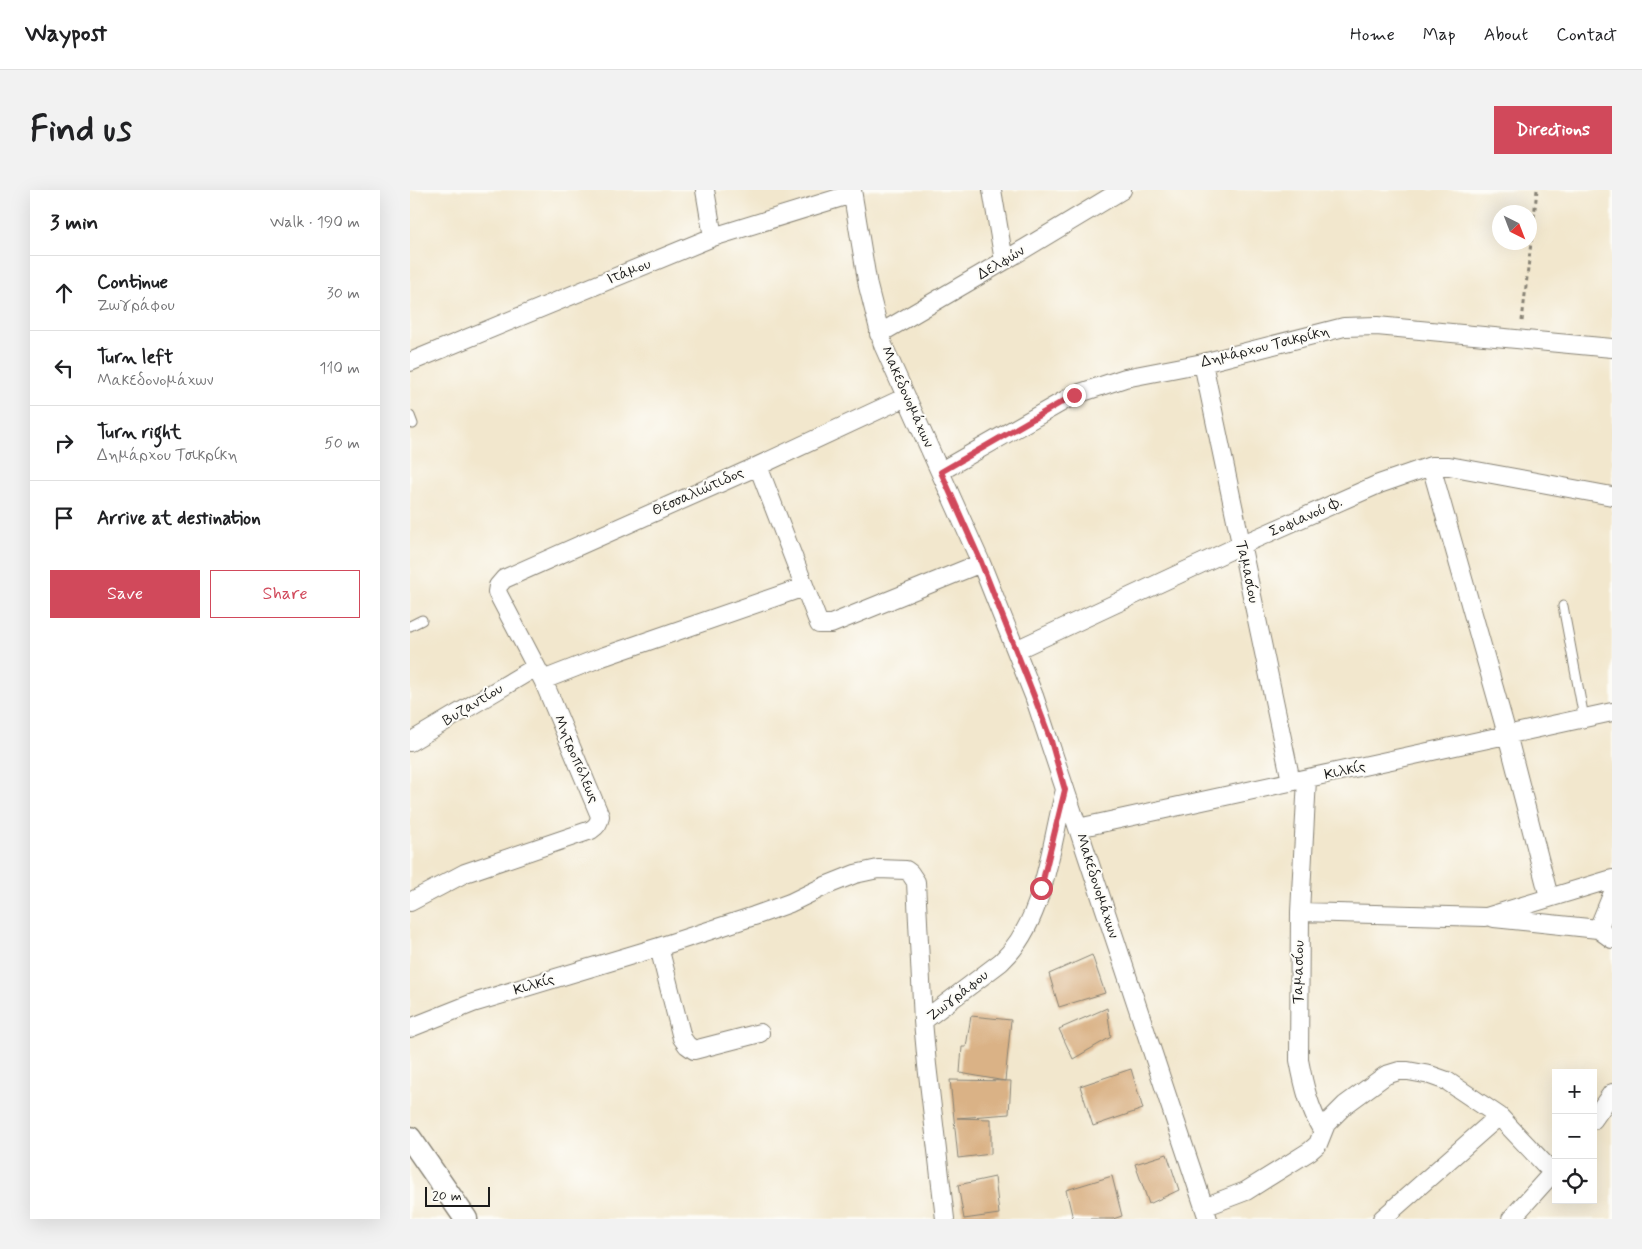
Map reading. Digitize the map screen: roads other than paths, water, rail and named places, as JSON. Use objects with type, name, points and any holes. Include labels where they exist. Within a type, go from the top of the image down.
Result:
[{"type":"street","points":[[705,190],[713,237]]},
{"type":"street","points":[[992,190],[1004,261]]},
{"type":"street","name":"Δελφών","points":[[880,334],[1122,190]]},
{"type":"street","name":"Ιτάμου","points":[[410,362],[713,237],[852,192]]},
{"type":"street","name":"Μακεδονομάχων","points":[[852,192],[868,286],[880,334],[890,362],[981,562],[1043,721],[1206,1213]]},
{"type":"street","name":"Δημάρχου Τσικρίκη","points":[[941,472],[1074,395],[1125,378],[1203,363],[1344,327],[1377,326],[1612,348]]},
{"type":"street","name":"Ταμασίου","points":[[1203,363],[1241,545],[1299,780],[1299,1060],[1312,1113],[1322,1130]]},
{"type":"street","name":"Θεσσαλιώτιδος","points":[[497,592],[498,586],[504,579],[758,466],[906,397]]},
{"type":"street","points":[[758,466],[819,624],[831,624],[981,562]]},
{"type":"street","points":[[1430,466],[1508,734],[1549,897]]},
{"type":"street","name":"Σοφιανού Φ.","points":[[1016,650],[1241,545],[1379,484],[1430,466],[1449,466],[1612,496]]},
{"type":"street","name":"Βυζαντίου","points":[[410,742],[540,673],[602,657],[804,587]]},
{"type":"street","name":"Μητροπόλεως","points":[[410,902],[465,873],[591,830],[599,822],[600,816],[540,673],[497,592]]},
{"type":"street","name":"Κιλκίς","points":[[1078,828],[1612,712]]},
{"type":"street","name":"Ζωγράφου","points":[[945,1219],[927,1065],[924,1021],[1001,962],[1012,952],[1022,938],[1041,888],[1065,790]]},
{"type":"street","name":"Κιλκίς","points":[[410,1028],[473,1003],[659,947],[790,903],[855,874],[878,869],[906,870],[916,882],[924,1021]]},
{"type":"street","points":[[1486,917],[1612,879]]},
{"type":"street","points":[[1300,912],[1486,917],[1605,934],[1612,895]]},
{"type":"street","points":[[659,947],[682,1038],[687,1045],[694,1050],[760,1034]]},
{"type":"street","points":[[1206,1213],[1310,1152],[1318,1144],[1322,1130],[1331,1117],[1380,1078],[1399,1071],[1417,1072],[1447,1081],[1499,1116],[1552,1169]]},
{"type":"street","points":[[1597,1115],[1612,1094]]},
{"type":"street","points":[[1382,1219],[1499,1116]]},
{"type":"street","points":[[410,1138],[466,1219]]},
{"type":"street","points":[[1510,1219],[1552,1173]]},
{"type":"lane","points":[[1563,606],[1584,718]]},
{"type":"lane","points":[[410,626],[422,620]]}]
